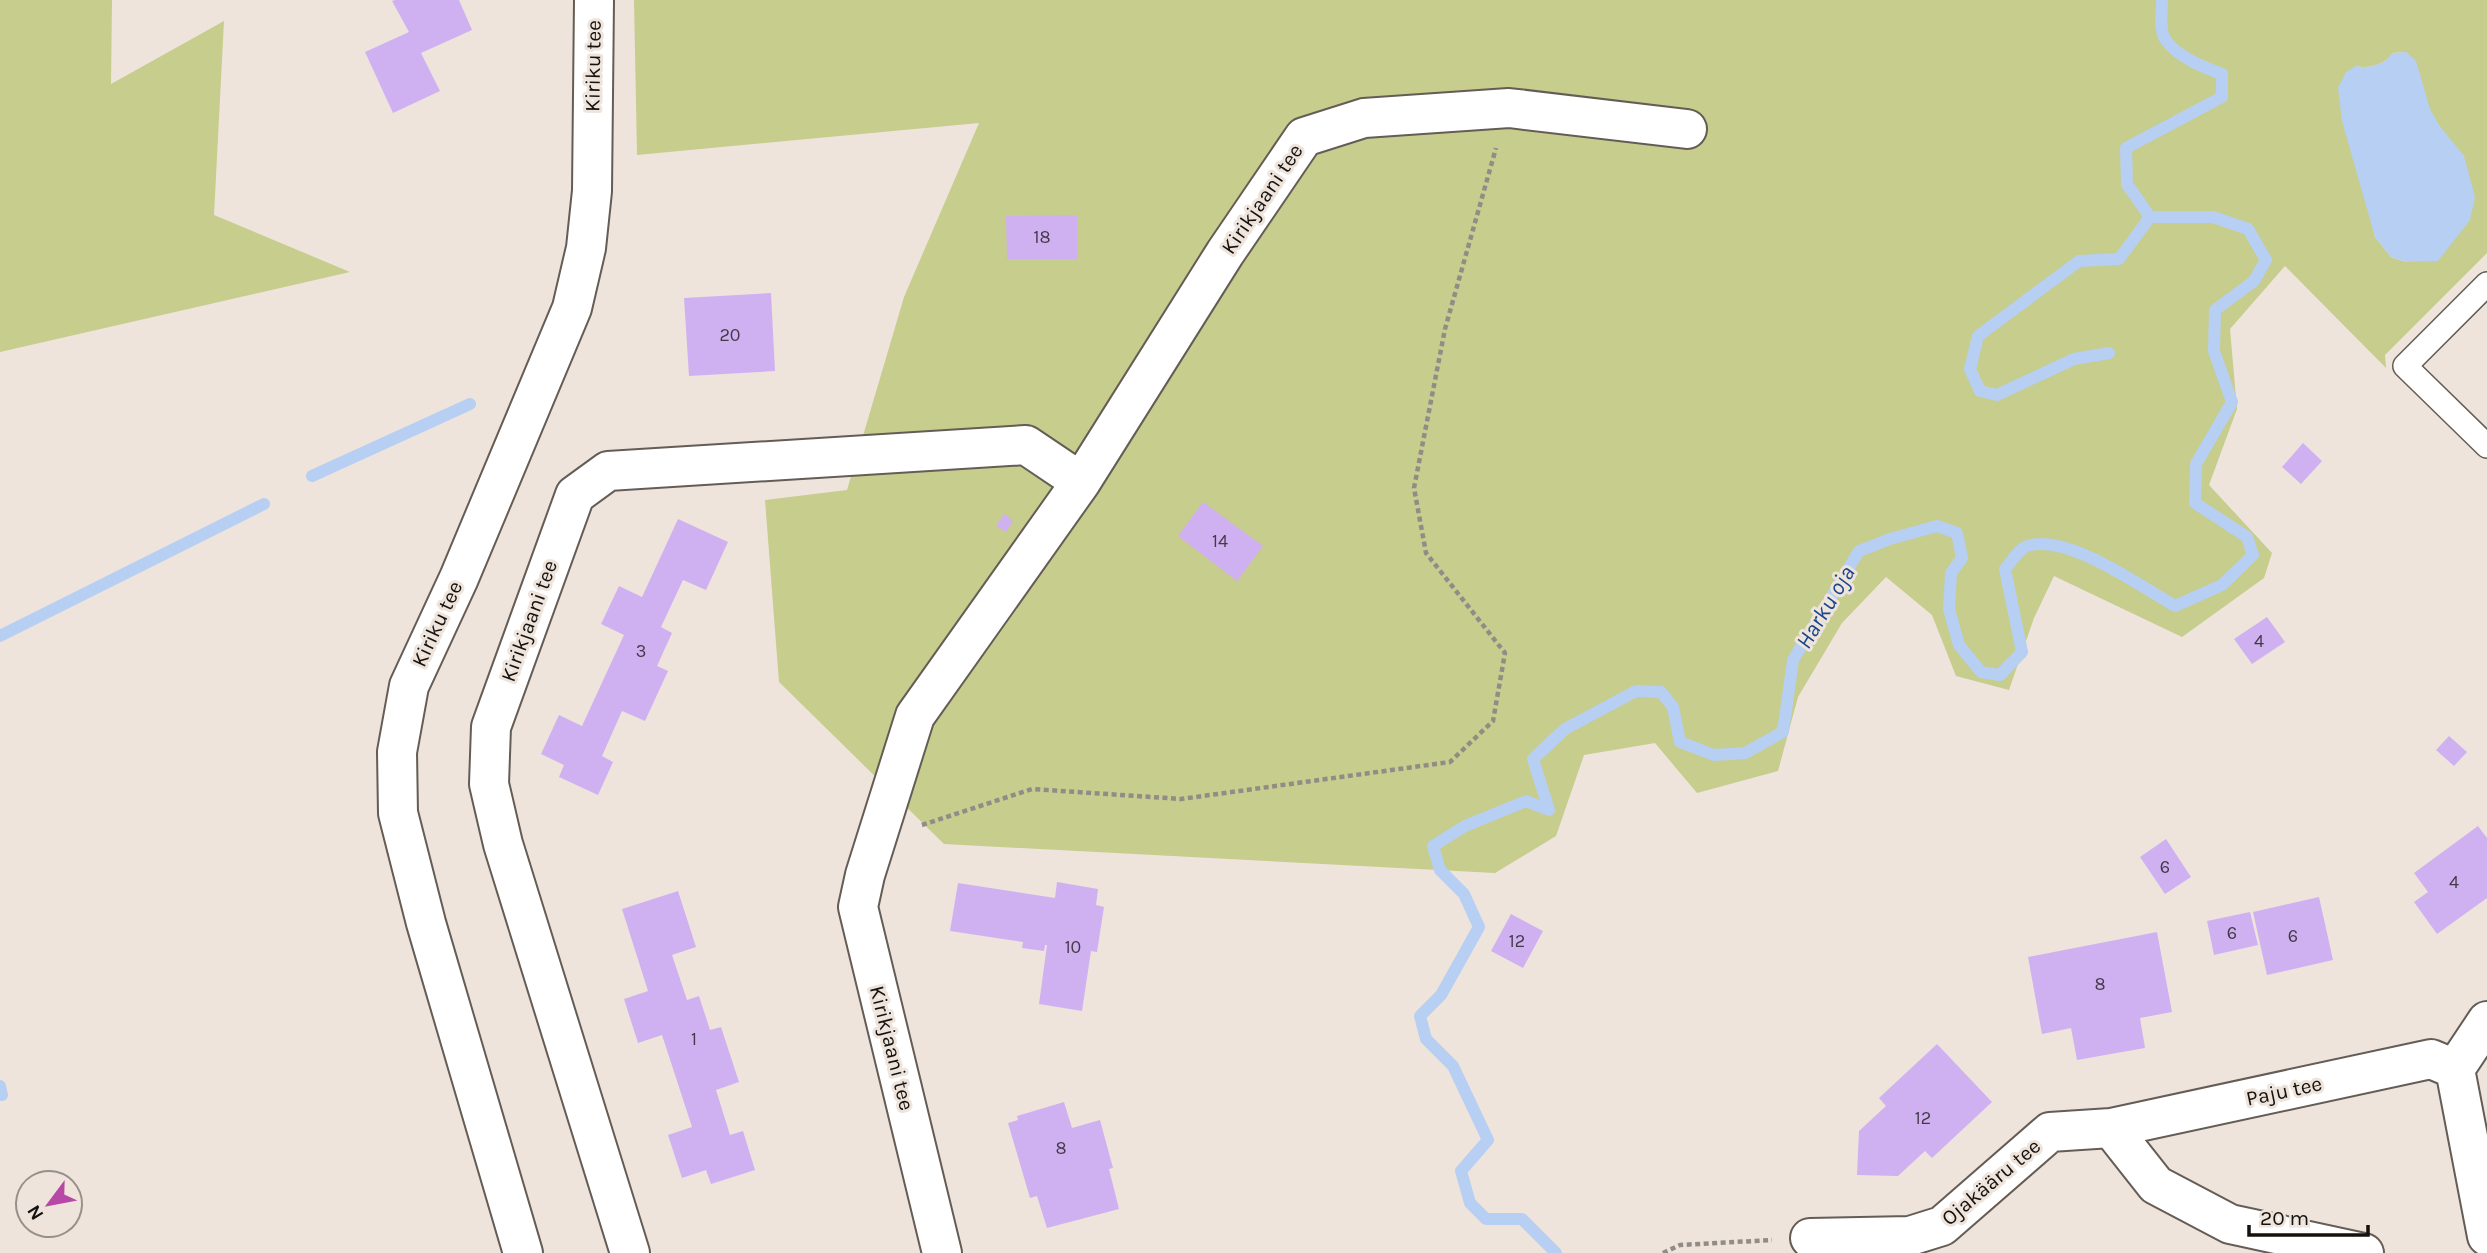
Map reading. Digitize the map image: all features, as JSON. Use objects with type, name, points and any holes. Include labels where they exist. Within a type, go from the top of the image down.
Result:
[{"type":"street","name":"Kiriku tee","points":[[523,1253],[426,923],[401,825],[398,813],[397,752],[409,685],[459,578],[572,308],[586,248],[592,191],[594,0]]},
{"type":"street","name":"Kirikjaani tee","points":[[942,1253],[858,907],[865,875],[915,716],[1081,482],[1225,253],[1304,137],[1364,118],[1509,108],[1687,128]]},
{"type":"street","name":"Kirikjaani tee","points":[[630,1253],[503,844],[489,784],[491,727],[575,495],[608,471],[1026,445],[1081,482]]},
{"type":"street","points":[[2487,1021],[2455,1069],[2487,1236]]},
{"type":"street","name":"Paju tee","points":[[2111,1128],[2431,1059],[2455,1069]]},
{"type":"street","points":[[2111,1128],[2156,1185],[2230,1224],[2364,1253]]},
{"type":"street","name":"Ojakääru tee","points":[[1810,1238],[1910,1236],[1942,1226],[2050,1132],[2111,1128]]},
{"type":"lane","points":[[2487,284],[2405,366],[2487,446]]},
{"type":"path","points":[[921,826],[1032,789],[1181,799],[1450,762],[1493,721],[1505,653],[1426,553],[1414,488],[1446,329],[1482,192],[1509,108]]},
{"type":"path","points":[[1663,1253],[1680,1245],[1810,1238]]},
{"type":"green space","points":[[0,0],[112,0],[111,84],[224,21],[214,215],[350,272],[0,352]]},
{"type":"green space","points":[[634,0],[2487,0],[2487,253],[2385,355],[2386,368],[2285,266],[2230,329],[2237,409],[2209,485],[2272,553],[2264,578],[2182,637],[2054,576],[2034,618],[2009,690],[1956,676],[1932,615],[1886,577],[1842,623],[1798,697],[1778,771],[1697,793],[1655,743],[1584,755],[1556,836],[1495,873],[944,844],[779,682],[765,500],[847,490],[904,297],[979,123],[637,155]],"holes":[[[2406,52],[2412,58],[2431,112],[2464,156],[2406,262],[2391,257],[2375,237],[2356,66],[2376,65],[2393,53]]]},
{"type":"water","points":[[2406,52],[2416,61],[2430,109],[2464,156],[2475,197],[2470,220],[2438,261],[2406,262],[2391,257],[2375,237],[2342,121],[2338,88],[2346,72],[2356,66],[2376,65],[2393,53]]},
{"type":"building","points":[[459,0],[472,30],[421,53],[440,91],[393,113],[365,52],[409,32],[392,1]]},
{"type":"building","points":[[1077,215],[1078,259],[1007,259],[1006,216]]},
{"type":"building","points":[[771,293],[775,371],[689,376],[684,298]]},
{"type":"building","points":[[2303,443],[2322,461],[2301,484],[2282,467]]},
{"type":"building","points":[[1203,502],[1263,546],[1237,581],[1178,536]]},
{"type":"building","points":[[1004,514],[1013,521],[1006,532],[996,526]]},
{"type":"building","points":[[678,519],[728,542],[706,590],[683,580],[661,627],[672,633],[657,666],[668,671],[645,721],[622,711],[602,756],[613,762],[598,795],[559,777],[564,765],[541,754],[559,715],[582,726],[624,635],[601,624],[619,586],[642,597]]},
{"type":"building","points":[[2267,617],[2285,642],[2252,664],[2234,639]]},
{"type":"building","points":[[2449,736],[2467,752],[2454,766],[2436,750]]},
{"type":"building","points":[[2478,826],[2487,838],[2487,898],[2437,934],[2414,902],[2428,892],[2414,873]]},
{"type":"building","points":[[2166,839],[2191,877],[2165,894],[2140,857]]},
{"type":"building","points":[[1057,882],[1098,889],[1096,905],[1104,907],[1097,952],[1091,951],[1082,1011],[1039,1004],[1047,945],[1044,951],[1022,948],[1023,942],[950,931],[958,883],[1055,898]]},
{"type":"building","points":[[678,891],[696,947],[672,955],[687,1000],[699,996],[710,1030],[721,1027],[739,1082],[716,1090],[730,1135],[743,1131],[755,1170],[711,1184],[706,1170],[682,1178],[668,1135],[692,1127],[662,1035],[638,1043],[624,999],[648,991],[622,909]]},
{"type":"building","points":[[2319,897],[2333,960],[2267,975],[2253,912]]},
{"type":"building","points":[[2250,912],[2258,945],[2214,955],[2207,921]]},
{"type":"building","points":[[1511,914],[1543,931],[1523,968],[1491,951]]},
{"type":"building","points":[[2157,932],[2172,1012],[2140,1018],[2145,1048],[2077,1060],[2071,1028],[2042,1034],[2028,957]]},
{"type":"building","points":[[1937,1044],[1992,1102],[1932,1158],[1925,1151],[1898,1176],[1857,1175],[1859,1131],[1886,1106],[1879,1098]]},
{"type":"building","points":[[1064,1102],[1072,1128],[1100,1120],[1113,1168],[1109,1169],[1119,1209],[1047,1228],[1037,1196],[1030,1198],[1008,1123],[1018,1120],[1017,1116]]},
{"type":"waterway","name":"Harku oja","points":[[1556,1253],[1522,1219],[1486,1219],[1470,1203],[1461,1171],[1488,1140],[1453,1066],[1426,1039],[1420,1016],[1441,995],[1479,927],[1464,894],[1440,870],[1433,846],[1465,826],[1526,801],[1549,810],[1533,759],[1565,729],[1636,691],[1661,692],[1673,707],[1680,742],[1714,755],[1745,753],[1783,732],[1793,660],[1859,551],[1890,539],[1937,526],[1957,533],[1962,558],[1951,573],[1949,609],[1959,645],[1981,672],[2000,675],[2022,652],[2005,569],[2027,546],[2043,544],[2082,554],[2175,606],[2222,585],[2253,555],[2247,537],[2195,503],[2196,464],[2232,402],[2214,351],[2215,310],[2254,281],[2266,260],[2248,229],[2213,217],[2150,217],[2127,184],[2126,148],[2222,97],[2222,74],[2183,56],[2165,39],[2161,25],[2162,0]]},
{"type":"waterway","name":"Harku oja","points":[[2109,353],[2074,359],[1997,395],[1980,391],[1970,369],[1978,336],[2079,261],[2119,259],[2150,217]]},
{"type":"waterway","points":[[312,476],[470,404]]},
{"type":"waterway","points":[[0,636],[264,504]]},
{"type":"waterway","points":[[0,1086],[2,1095]]}]
